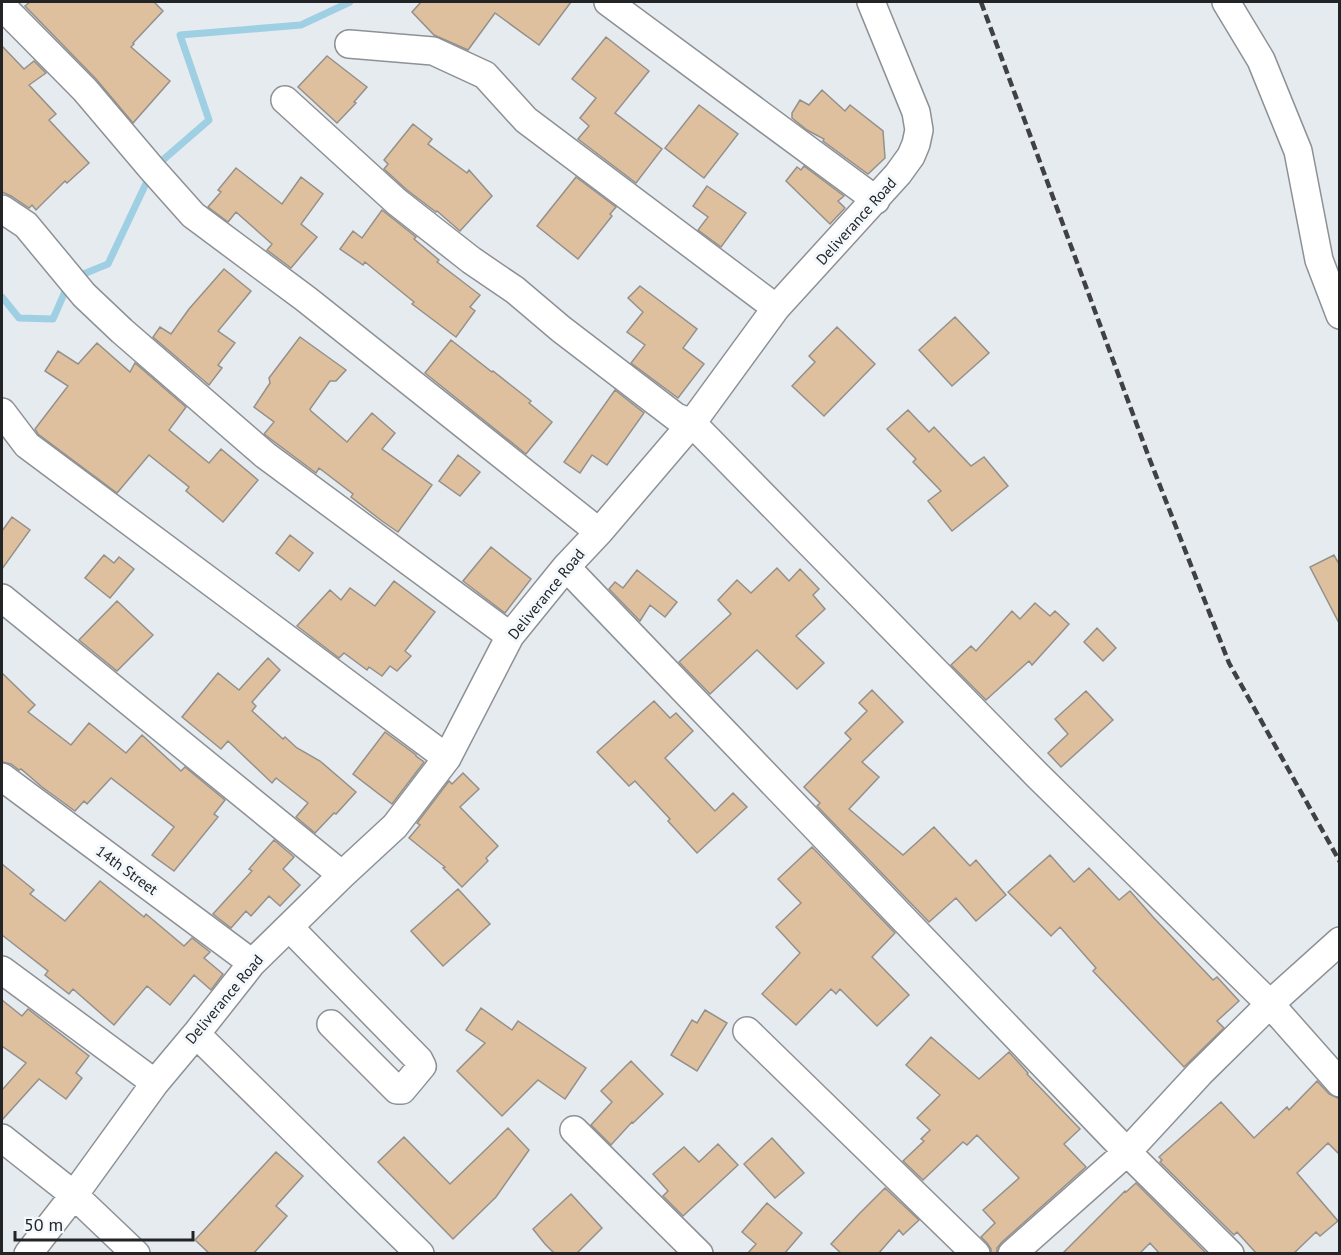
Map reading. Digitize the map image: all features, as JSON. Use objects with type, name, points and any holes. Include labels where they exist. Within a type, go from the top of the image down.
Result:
[{"type":"street","points":[[608,2],[876,200]]},
{"type":"street","name":"Deliverance Road","points":[[28,1254],[155,1083],[252,963],[395,826],[447,758],[510,636],[566,567],[692,423],[777,308],[876,200],[911,156],[919,130],[916,112],[871,2]]},
{"type":"street","points":[[1226,2],[1261,60],[1298,151],[1319,260],[1340,315]]},
{"type":"street","points":[[2,6],[86,90],[193,215],[306,299],[599,532]]},
{"type":"street","points":[[349,44],[433,51],[485,75],[526,120],[777,308]]},
{"type":"street","points":[[285,100],[397,202],[471,260],[515,290],[561,329],[676,417],[692,423],[1038,776],[1270,1004],[1340,1083]]},
{"type":"street","points":[[2,209],[26,225],[84,295],[122,331],[257,448],[510,636]]},
{"type":"street","points":[[2,411],[27,445],[447,758]]},
{"type":"street","points":[[566,567],[1127,1152],[1230,1254]]},
{"type":"street","points":[[2,598],[342,875]]},
{"type":"street","name":"14th Street","points":[[2,777],[252,963]]},
{"type":"street","points":[[289,927],[419,1059],[422,1066],[402,1090],[397,1090],[331,1024]]},
{"type":"street","points":[[1012,1254],[1127,1152],[1270,1004],[1340,941]]},
{"type":"street","points":[[2,970],[155,1083]]},
{"type":"street","points":[[747,1031],[976,1254]]},
{"type":"street","points":[[196,1034],[420,1254]]},
{"type":"street","points":[[574,1130],[699,1254]]},
{"type":"street","points":[[2,1138],[74,1195],[135,1254]]},
{"type":"building","points":[[30,2],[154,2],[163,11],[131,47],[170,81],[133,123],[96,79],[25,6]]},
{"type":"building","points":[[421,2],[571,2],[539,45],[495,13],[468,50],[434,35],[412,12]]},
{"type":"building","points":[[606,37],[649,71],[615,113],[662,149],[636,183],[578,139],[589,126],[580,118],[596,98],[572,79]]},
{"type":"building","points":[[2,46],[24,69],[34,61],[46,73],[29,85],[56,114],[49,120],[89,163],[67,183],[65,181],[36,210],[32,205],[29,208],[2,192]]},
{"type":"building","points":[[327,56],[367,87],[337,123],[298,87]]},
{"type":"building","points":[[822,90],[845,111],[850,105],[883,131],[885,158],[868,174],[823,141],[824,139],[807,130],[792,118],[792,113],[800,100],[809,105]]},
{"type":"building","points":[[699,105],[738,134],[704,178],[665,148]]},
{"type":"building","points":[[413,124],[432,139],[428,144],[467,173],[469,170],[492,196],[460,231],[384,169],[388,164],[384,160]]},
{"type":"building","points":[[804,166],[844,196],[838,201],[845,208],[830,224],[786,181],[797,167],[801,170]]},
{"type":"building","points":[[236,168],[282,204],[301,177],[323,194],[301,224],[317,237],[291,268],[267,250],[272,244],[236,212],[228,222],[208,207],[221,192],[218,190]]},
{"type":"building","points":[[576,177],[616,207],[610,214],[612,216],[578,259],[537,226]]},
{"type":"building","points":[[707,186],[746,213],[721,247],[698,230],[708,217],[693,206]]},
{"type":"building","points":[[382,210],[416,237],[414,239],[439,260],[437,262],[480,295],[470,307],[475,311],[456,337],[412,304],[414,302],[365,262],[363,265],[340,249],[353,231],[362,238]]},
{"type":"building","points":[[224,269],[251,291],[218,331],[235,343],[218,365],[222,368],[209,385],[153,337],[160,327],[171,334],[189,309]]},
{"type":"building","points":[[640,286],[697,329],[683,348],[704,364],[678,398],[631,363],[645,345],[627,332],[643,312],[628,298]]},
{"type":"building","points":[[955,317],[989,353],[952,386],[919,350]]},
{"type":"building","points":[[837,327],[875,364],[824,416],[792,386],[815,362],[809,356]]},
{"type":"building","points":[[300,337],[346,370],[336,381],[330,381],[310,409],[311,411],[347,442],[372,413],[395,433],[382,449],[432,485],[398,532],[351,497],[353,494],[319,468],[316,473],[264,434],[274,422],[254,407],[270,383],[269,378]]},
{"type":"building","points":[[451,340],[531,401],[529,403],[552,422],[526,454],[425,373]]},
{"type":"building","points":[[97,343],[130,372],[135,363],[186,407],[169,430],[209,463],[221,449],[258,480],[223,522],[186,491],[189,487],[149,455],[117,493],[38,434],[35,429],[68,386],[45,371],[58,351],[78,364]]},
{"type":"building","points":[[615,390],[644,413],[607,465],[592,455],[580,473],[564,462]]},
{"type":"building","points":[[908,410],[929,432],[934,427],[971,466],[984,457],[1008,486],[952,531],[928,501],[941,491],[913,462],[916,459],[887,429]]},
{"type":"building","points":[[458,455],[480,472],[460,496],[439,481]]},
{"type":"building","points":[[12,517],[30,530],[2,569],[2,531]]},
{"type":"building","points":[[290,535],[313,553],[299,571],[276,553]]},
{"type":"building","points":[[491,547],[531,579],[505,613],[463,581]]},
{"type":"building","points":[[104,555],[114,563],[119,557],[134,569],[110,598],[85,578]]},
{"type":"building","points":[[1334,555],[1340,566],[1340,625],[1310,567]]},
{"type":"building","points":[[777,568],[789,581],[800,569],[819,589],[813,595],[825,609],[796,636],[824,663],[797,689],[757,650],[710,694],[679,662],[731,614],[718,600],[737,580],[751,593]]},
{"type":"building","points":[[637,570],[677,602],[665,617],[650,605],[640,621],[609,589],[615,582],[623,588]]},
{"type":"building","points":[[394,581],[435,612],[405,651],[411,656],[397,671],[390,666],[382,676],[369,667],[367,670],[344,653],[339,658],[297,626],[330,590],[341,600],[350,588],[375,606]]},
{"type":"building","points":[[117,601],[153,635],[117,671],[79,640]]},
{"type":"building","points":[[1035,603],[1050,616],[1055,611],[1069,624],[1032,665],[1029,661],[986,700],[951,665],[971,646],[976,651],[1012,611],[1020,619]]},
{"type":"building","points":[[1097,628],[1116,648],[1103,661],[1084,642]]},
{"type":"building","points":[[268,658],[280,670],[252,702],[256,706],[252,711],[283,739],[285,737],[297,748],[320,761],[356,792],[315,833],[296,817],[308,803],[276,778],[272,783],[228,741],[221,749],[182,717],[218,673],[239,690]]},
{"type":"building","points":[[2,673],[35,705],[28,712],[71,745],[89,723],[126,753],[142,735],[181,771],[185,767],[225,800],[214,814],[218,817],[174,871],[152,855],[174,827],[111,778],[87,804],[84,801],[75,811],[21,769],[2,762]]},
{"type":"building","points":[[872,690],[903,722],[862,762],[879,777],[849,809],[903,855],[934,827],[970,866],[976,860],[1006,895],[976,921],[956,898],[929,922],[817,806],[820,803],[804,787],[851,739],[845,733],[867,711],[859,703]]},
{"type":"building","points":[[1086,691],[1113,720],[1061,767],[1048,753],[1068,734],[1055,719]]},
{"type":"building","points":[[654,701],[670,718],[676,713],[693,731],[665,758],[715,811],[733,793],[747,807],[697,853],[635,781],[629,786],[597,752]]},
{"type":"building","points":[[385,732],[424,762],[392,804],[353,774]]},
{"type":"building","points":[[463,773],[479,789],[460,807],[498,846],[486,858],[488,861],[462,887],[443,868],[445,867],[409,838],[420,825],[417,823],[449,781],[452,784]]},
{"type":"building","points":[[274,840],[294,857],[283,869],[300,885],[280,906],[269,896],[251,916],[246,911],[231,928],[213,914],[252,871],[249,869]]},
{"type":"building","points":[[812,847],[895,933],[872,957],[909,995],[877,1026],[840,989],[836,994],[831,989],[796,1025],[762,994],[800,953],[776,927],[801,903],[778,879]]},
{"type":"building","points":[[1050,855],[1074,882],[1089,868],[1119,900],[1130,891],[1213,980],[1217,977],[1239,1001],[1217,1021],[1224,1028],[1184,1067],[1093,971],[1096,968],[1060,927],[1051,936],[1008,892]]},
{"type":"building","points":[[2,864],[34,890],[30,894],[65,921],[100,881],[144,917],[146,914],[184,946],[192,938],[210,952],[204,958],[223,974],[211,990],[194,975],[170,1005],[147,986],[114,1025],[73,989],[69,994],[45,975],[48,971],[2,935]]},
{"type":"building","points":[[458,889],[490,924],[443,966],[411,931]]},
{"type":"building","points":[[2,1000],[22,1016],[28,1009],[89,1056],[76,1073],[82,1078],[66,1099],[39,1079],[2,1120],[2,1090],[26,1063],[2,1046]]},
{"type":"building","points":[[481,1008],[512,1030],[518,1021],[586,1068],[565,1099],[538,1080],[502,1116],[457,1071],[485,1043],[466,1030]]},
{"type":"building","points":[[705,1010],[727,1023],[697,1071],[671,1055],[692,1020],[697,1023]]},
{"type":"building","points":[[931,1037],[979,1079],[1009,1052],[1080,1129],[1064,1144],[1086,1167],[1002,1242],[997,1248],[997,1254],[991,1254],[991,1249],[981,1237],[995,1223],[983,1210],[1019,1178],[977,1135],[967,1145],[963,1142],[923,1180],[903,1161],[924,1141],[921,1139],[930,1130],[917,1118],[940,1095],[906,1065]]},
{"type":"building","points":[[631,1061],[663,1094],[611,1145],[591,1125],[612,1102],[601,1091]]},
{"type":"building","points":[[1317,1081],[1329,1094],[1340,1099],[1340,1155],[1328,1143],[1297,1173],[1338,1221],[1320,1236],[1316,1232],[1293,1254],[1257,1254],[1237,1232],[1234,1235],[1160,1162],[1162,1160],[1159,1157],[1221,1102],[1254,1138],[1287,1107],[1289,1110]]},
{"type":"building","points":[[508,1128],[529,1150],[496,1197],[453,1239],[378,1162],[404,1137],[450,1184]]},
{"type":"building","points":[[772,1138],[804,1173],[775,1198],[744,1164]]},
{"type":"building","points":[[718,1144],[738,1165],[683,1216],[663,1196],[668,1191],[653,1174],[684,1147],[699,1162]]},
{"type":"building","points":[[276,1152],[303,1176],[276,1206],[287,1216],[253,1254],[210,1254],[195,1240]]},
{"type":"building","points":[[1136,1183],[1207,1254],[1160,1254],[1150,1243],[1139,1254],[1062,1254],[1125,1191]]},
{"type":"building","points":[[885,1188],[919,1220],[903,1235],[899,1230],[878,1254],[842,1254],[831,1244]]},
{"type":"building","points":[[571,1194],[602,1228],[576,1254],[555,1254],[533,1229]]},
{"type":"building","points":[[767,1203],[802,1233],[784,1254],[747,1254],[756,1244],[742,1232]]},
{"type":"waterway","points":[[156,166],[209,120],[180,35],[301,25],[350,2]]},
{"type":"waterway","points":[[76,277],[108,264],[150,175]]},
{"type":"waterway","points":[[2,297],[19,318],[53,319],[67,287]]},
{"type":"railway","points":[[981,2],[1148,455],[1229,663],[1340,862]]}]
